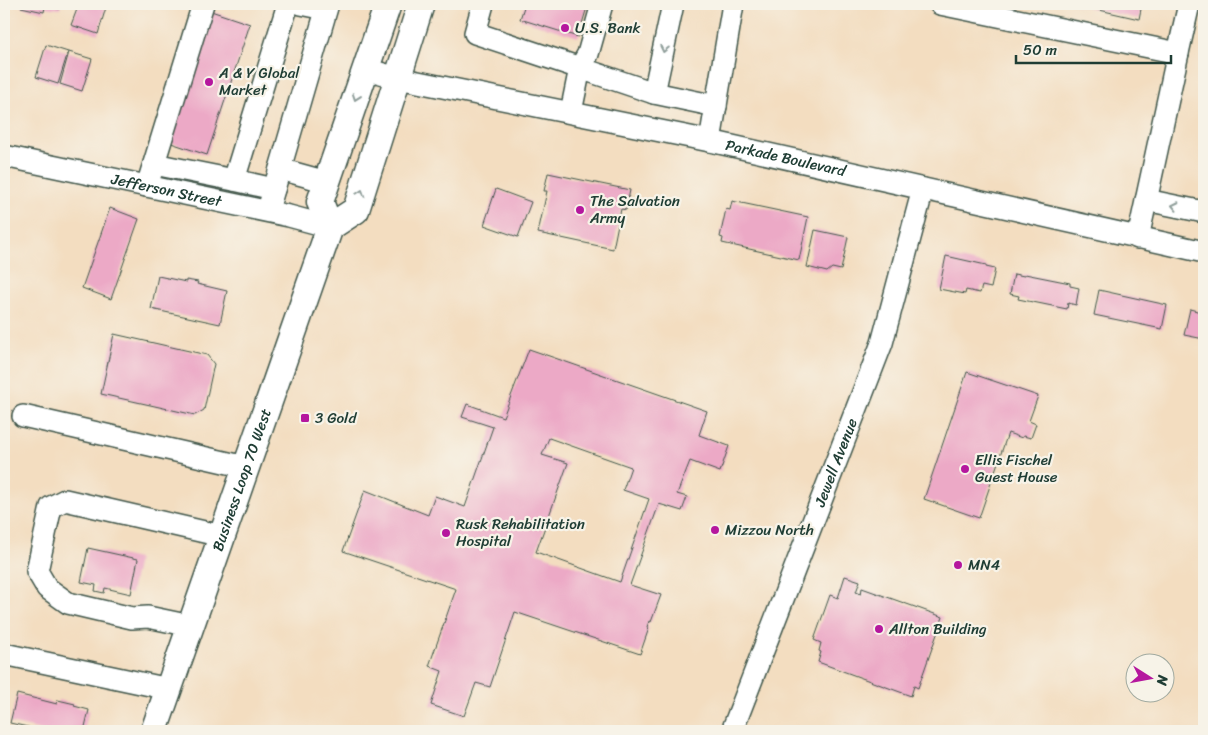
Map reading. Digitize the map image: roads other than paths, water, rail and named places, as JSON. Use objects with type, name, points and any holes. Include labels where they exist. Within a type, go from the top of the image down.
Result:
[{"type":"main road","points":[[388,4],[320,202],[330,227],[356,210],[421,4]]},
{"type":"main road","name":"Business Loop 70 West","points":[[154,731],[330,227]]},
{"type":"street","points":[[147,186],[203,4]]},
{"type":"street","points":[[234,180],[288,4]]},
{"type":"street","points":[[268,212],[327,6],[301,4]]},
{"type":"street","points":[[483,4],[475,33],[654,94],[716,106]]},
{"type":"street","points":[[571,112],[580,68],[588,54],[602,4]]},
{"type":"street","points":[[654,94],[673,4]]},
{"type":"street","points":[[710,141],[733,4]]},
{"type":"street","points":[[940,4],[1178,53]]},
{"type":"street","points":[[1138,238],[1189,4]]},
{"type":"street","name":"Parkade Boulevard","points":[[366,69],[398,78],[710,141],[1204,252]]},
{"type":"street","name":"Jefferson Street","points":[[4,156],[330,227]]},
{"type":"street","points":[[154,164],[274,189]]},
{"type":"street","points":[[280,168],[327,182]]},
{"type":"street","name":"Jewell Avenue","points":[[732,731],[882,342],[923,189]]},
{"type":"street","points":[[1146,200],[1204,212]]},
{"type":"street","points":[[23,416],[246,467]]},
{"type":"street","points":[[191,626],[148,617],[132,618],[68,603],[47,588],[37,572],[51,507],[65,500],[222,536]]},
{"type":"street","points":[[4,654],[169,689]]},
{"type":"place","name":"U.S. Bank","points":[[565,28]]},
{"type":"place","name":"A & Y Global Market","points":[[209,82]]},
{"type":"place","name":"The Salvation Army","points":[[580,210]]},
{"type":"place","name":"3 Gold","points":[[305,418]]},
{"type":"place","name":"Ellis Fischel Guest House","points":[[965,469]]},
{"type":"place","name":"Mizzou North","points":[[715,530]]},
{"type":"place","name":"Rusk Rehabilitation Hospital","points":[[446,533]]},
{"type":"place","name":"MN4","points":[[958,565]]},
{"type":"place","name":"Allton Building","points":[[879,629]]}]
